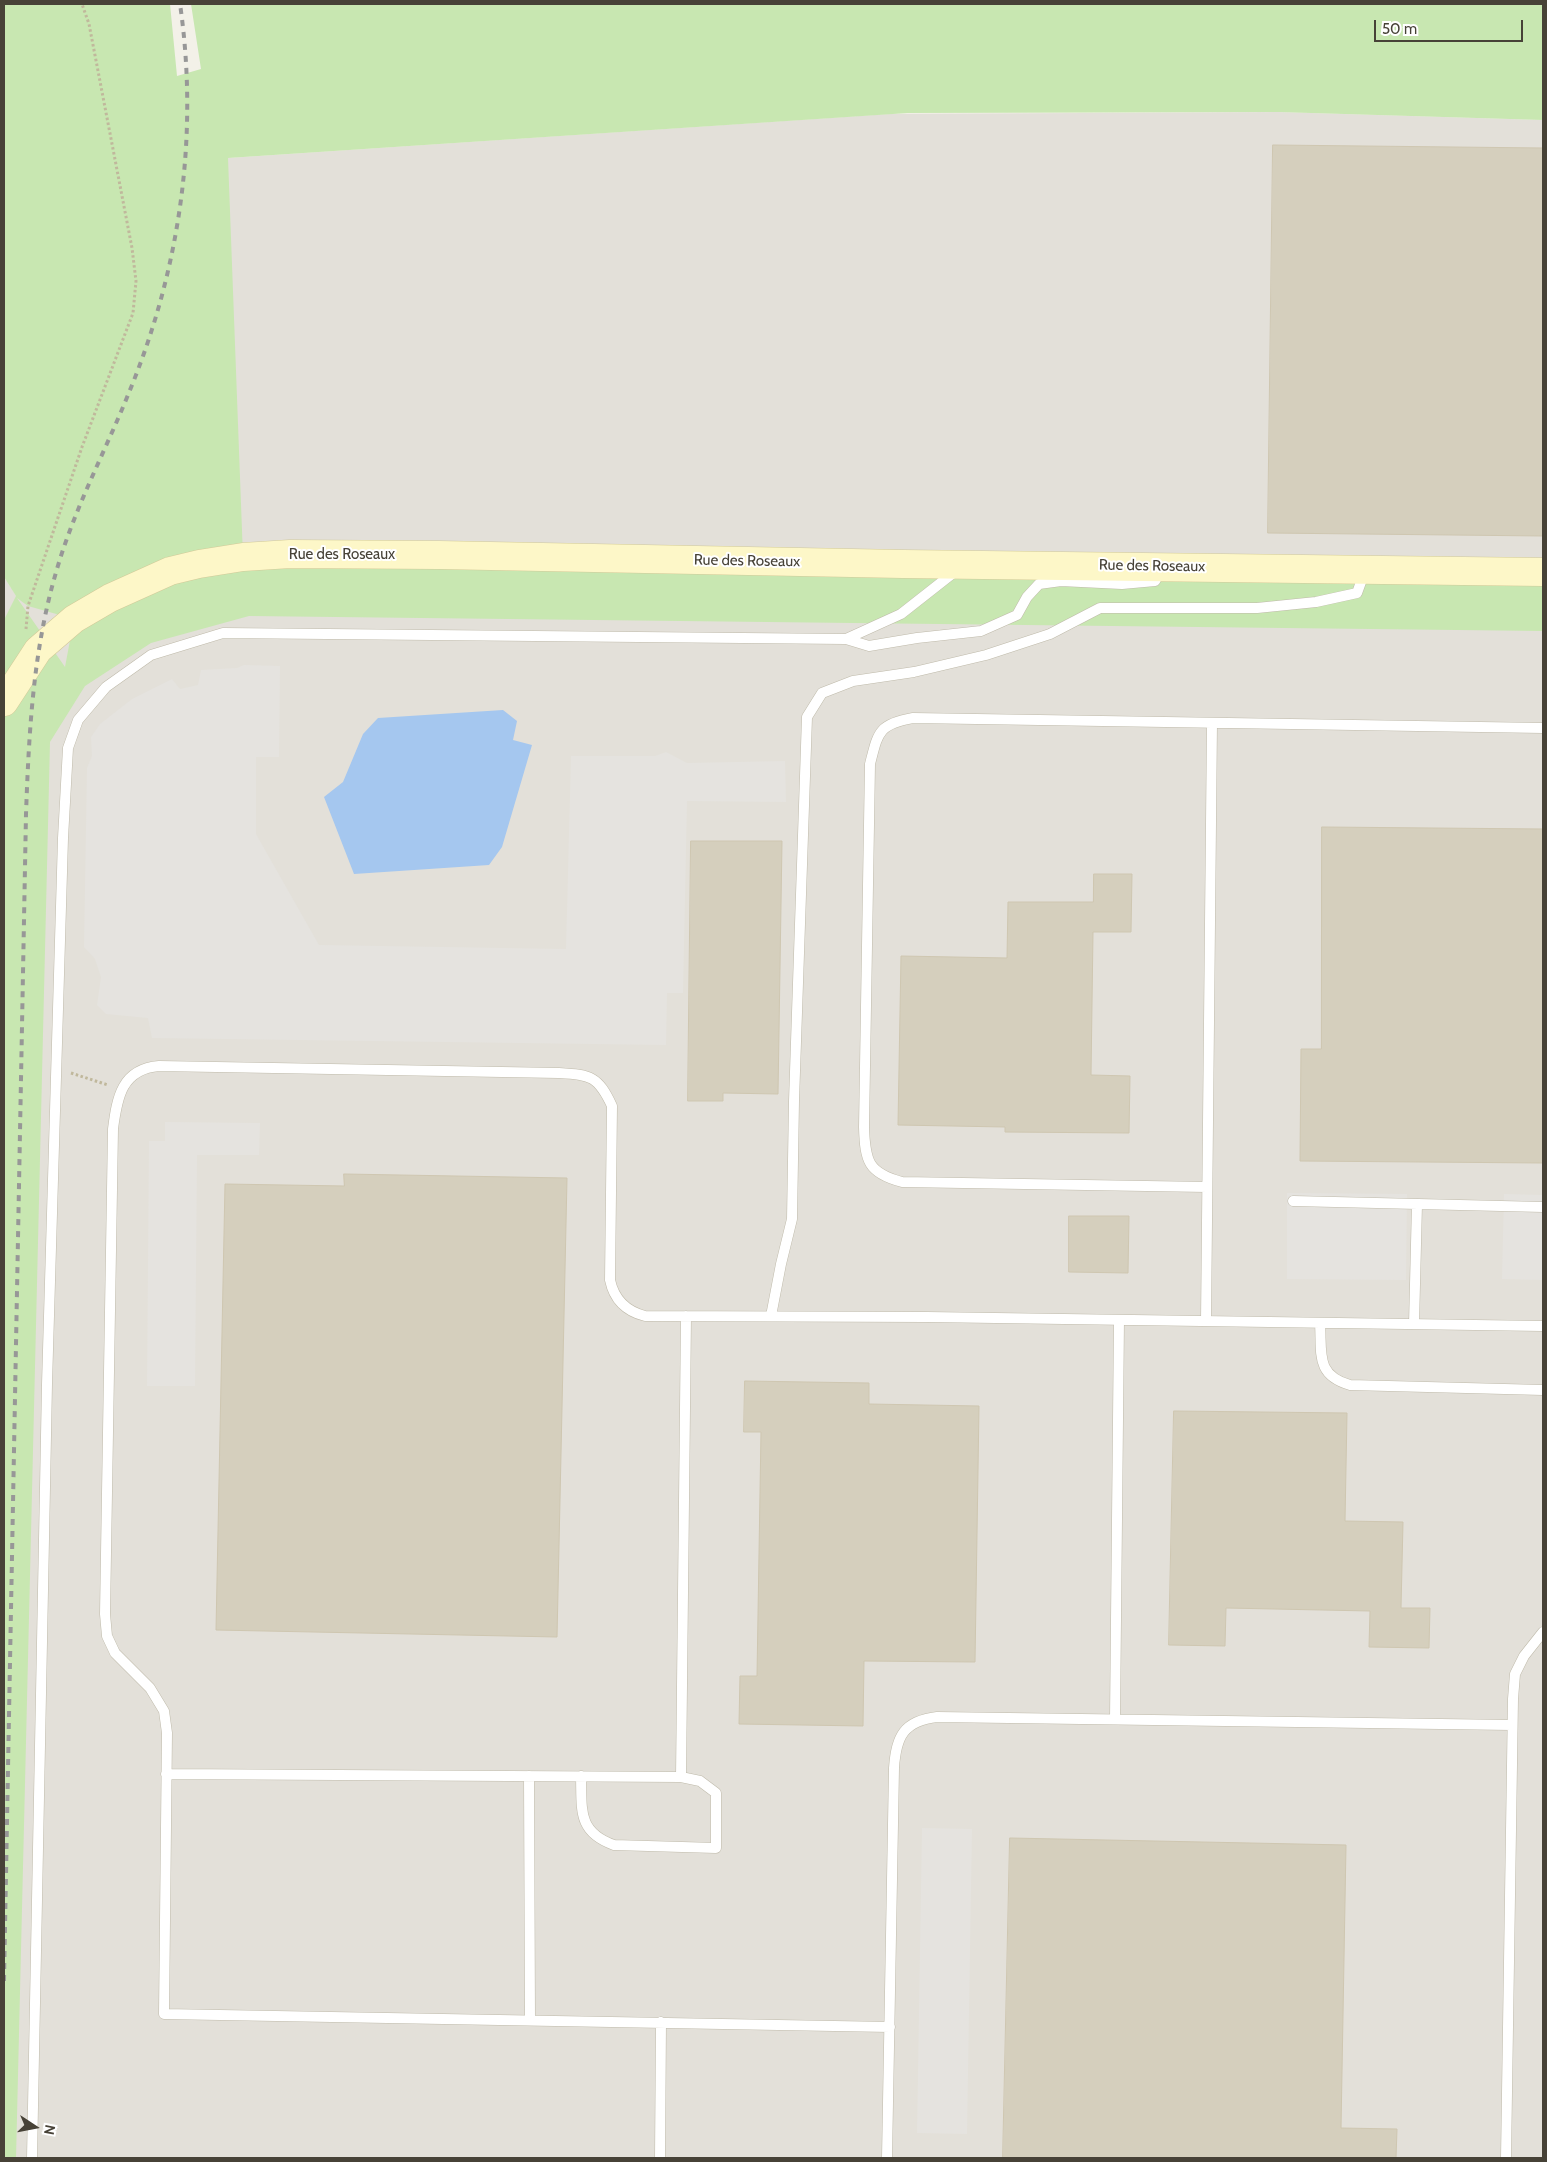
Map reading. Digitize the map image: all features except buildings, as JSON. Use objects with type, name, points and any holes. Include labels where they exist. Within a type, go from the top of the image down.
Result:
[{"type":"street","name":"Rue des Roseaux","points":[[4,702],[38,650],[74,619],[110,598],[170,571],[234,558],[310,554],[1543,572]]},
{"type":"lane","points":[[846,639],[901,614],[966,564]]},
{"type":"lane","points":[[32,2158],[47,1394],[63,838],[68,748],[78,720],[106,687],[151,655],[223,633],[846,639],[869,646],[981,631],[1017,615],[1039,584],[1061,581],[1122,584],[1155,581],[1162,566]]},
{"type":"lane","points":[[771,1316],[792,1219],[794,1091],[807,717],[822,693],[853,681],[914,672],[986,655],[1050,634],[1100,608],[1258,608],[1316,602],[1357,593],[1366,569]]},
{"type":"lane","points":[[1207,1187],[902,1182],[884,1177],[871,1165],[864,1151],[864,1127],[870,764],[878,735],[893,722],[913,718],[1543,728]]},
{"type":"lane","points":[[1206,1321],[1212,723]]},
{"type":"lane","points":[[890,2026],[164,2014],[167,1733],[164,1711],[150,1688],[115,1653],[107,1636],[105,1614],[113,1129],[116,1102],[121,1089],[136,1073],[147,1067],[159,1066],[559,1073],[591,1078],[604,1088],[612,1106],[610,1280],[612,1292],[625,1308],[645,1316],[1543,1326]]},
{"type":"lane","points":[[1293,1201],[1543,1207]]},
{"type":"lane","points":[[1414,1324],[1417,1204]]},
{"type":"lane","points":[[680,1777],[686,1316]]},
{"type":"lane","points":[[1115,1720],[1118,1320]]},
{"type":"lane","points":[[1320,1323],[1323,1364],[1327,1373],[1336,1381],[1350,1385],[1543,1390]]},
{"type":"lane","points":[[1506,2158],[1512,1726],[1515,1674],[1524,1656],[1543,1632]]},
{"type":"lane","points":[[887,2158],[894,1768],[895,1752],[901,1735],[911,1724],[922,1719],[937,1717],[1512,1726]]},
{"type":"lane","points":[[166,1774],[581,1776],[680,1777],[700,1781],[716,1793],[716,1848],[614,1845],[599,1840],[586,1825],[582,1811],[581,1776]]},
{"type":"lane","points":[[529,1776],[530,2020]]},
{"type":"lane","points":[[660,2158],[661,2022]]},
{"type":"path","points":[[25,635],[28,606],[82,447],[132,313],[136,281],[132,248],[89,24],[82,4]]},
{"type":"path","points":[[56,1068],[121,1089]]},
{"type":"shaded area","points":[[1278,112],[1543,120],[1543,2158],[4,2158],[4,577],[16,595],[228,158],[889,114]]},
{"type":"shaded area","points":[[244,665],[280,666],[279,757],[256,757],[256,834],[319,945],[566,949],[571,756],[655,756],[666,752],[687,763],[785,761],[786,802],[687,801],[683,993],[667,993],[666,1045],[152,1038],[148,1018],[106,1014],[97,1005],[101,977],[95,959],[84,947],[87,768],[92,756],[91,737],[100,724],[132,699],[172,679],[180,689],[198,685],[201,670],[237,668]]},
{"type":"shaded area","points":[[165,1122],[260,1123],[259,1155],[197,1155],[195,1386],[147,1386],[149,1141],[165,1141]]},
{"type":"shaded area","points":[[1287,1193],[1407,1194],[1406,1280],[1287,1279]]},
{"type":"shaded area","points":[[1504,1194],[1543,1195],[1543,1280],[1502,1279]]},
{"type":"shaded area","points":[[922,1828],[972,1829],[967,2134],[917,2133]]},
{"type":"green space","points":[[4,4],[170,4],[177,76],[201,69],[191,4],[1543,4],[1543,120],[1278,112],[908,113],[228,158],[243,557],[1543,572],[1543,631],[249,616],[151,643],[85,686],[50,742],[16,2158],[4,2158],[4,620],[16,596],[4,577]],"holes":[[[17,598],[28,606],[74,619],[65,667]]]},
{"type":"water","points":[[503,710],[517,721],[513,740],[532,745],[502,847],[489,865],[354,874],[324,797],[343,782],[363,734],[378,718]]},
{"type":"railway","points":[[4,1981],[26,814],[31,721],[42,629],[57,569],[73,523],[121,412],[147,344],[162,297],[173,249],[186,152],[187,102],[180,4]]}]
